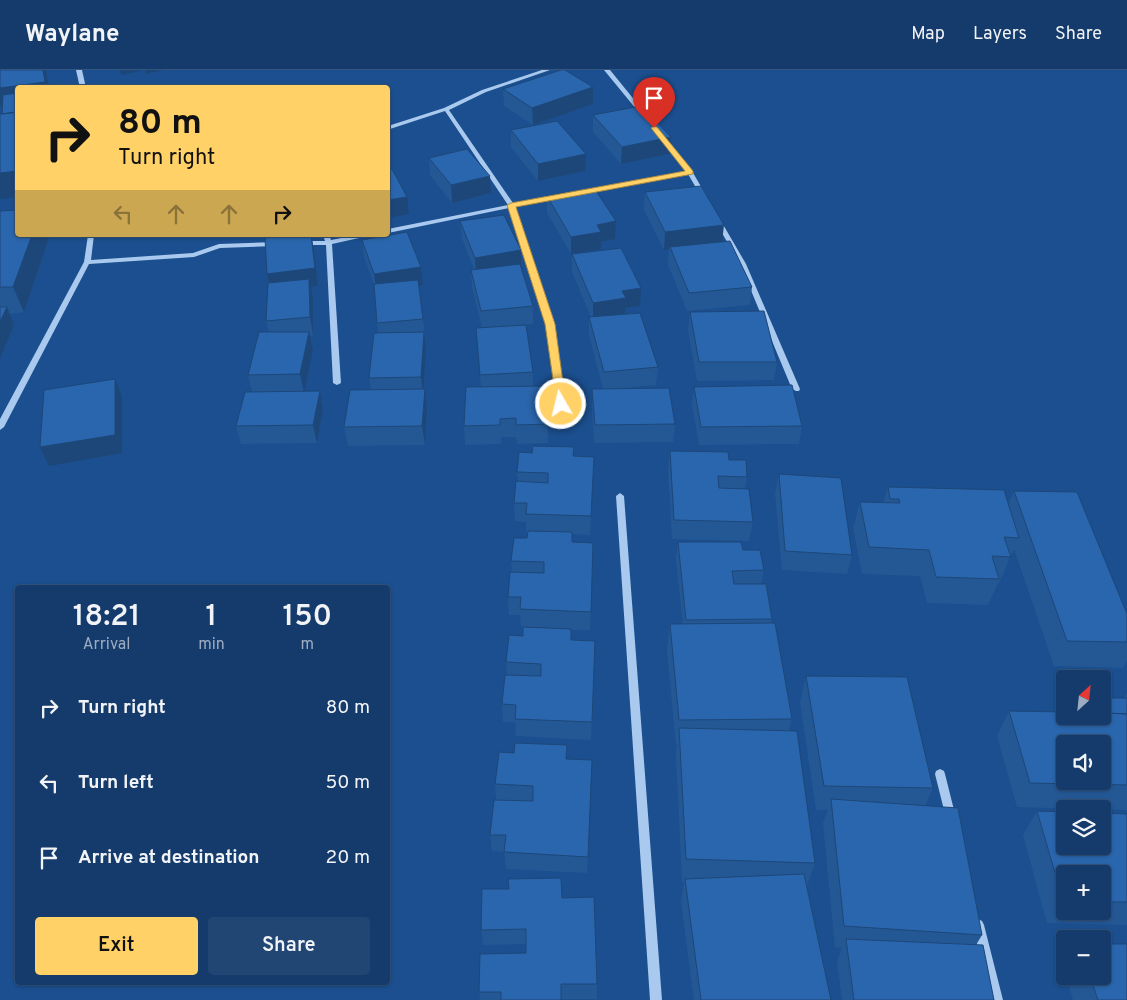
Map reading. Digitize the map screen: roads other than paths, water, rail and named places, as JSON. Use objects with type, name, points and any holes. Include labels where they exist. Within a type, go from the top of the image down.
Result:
[{"type":"street","points":[[79,70],[82,85]]},
{"type":"street","points":[[390,127],[446,109],[484,91],[546,70]]},
{"type":"street","points":[[607,70],[649,121]]},
{"type":"street","points":[[446,109],[511,205],[550,324],[561,404]]},
{"type":"street","points":[[654,128],[690,172],[709,206]]},
{"type":"street","points":[[577,193],[690,172]]},
{"type":"street","points":[[390,230],[568,195]]},
{"type":"street","points":[[714,214],[743,264],[796,389]]},
{"type":"street","points":[[0,427],[87,262],[91,237]]},
{"type":"street","points":[[293,244],[347,237]]},
{"type":"street","points":[[328,239],[338,382]]},
{"type":"street","points":[[87,262],[194,255],[219,246],[284,244]]},
{"type":"street","points":[[620,496],[656,1000]]},
{"type":"street","points":[[940,774],[954,831]]},
{"type":"street","points":[[976,915],[997,1000]]}]
